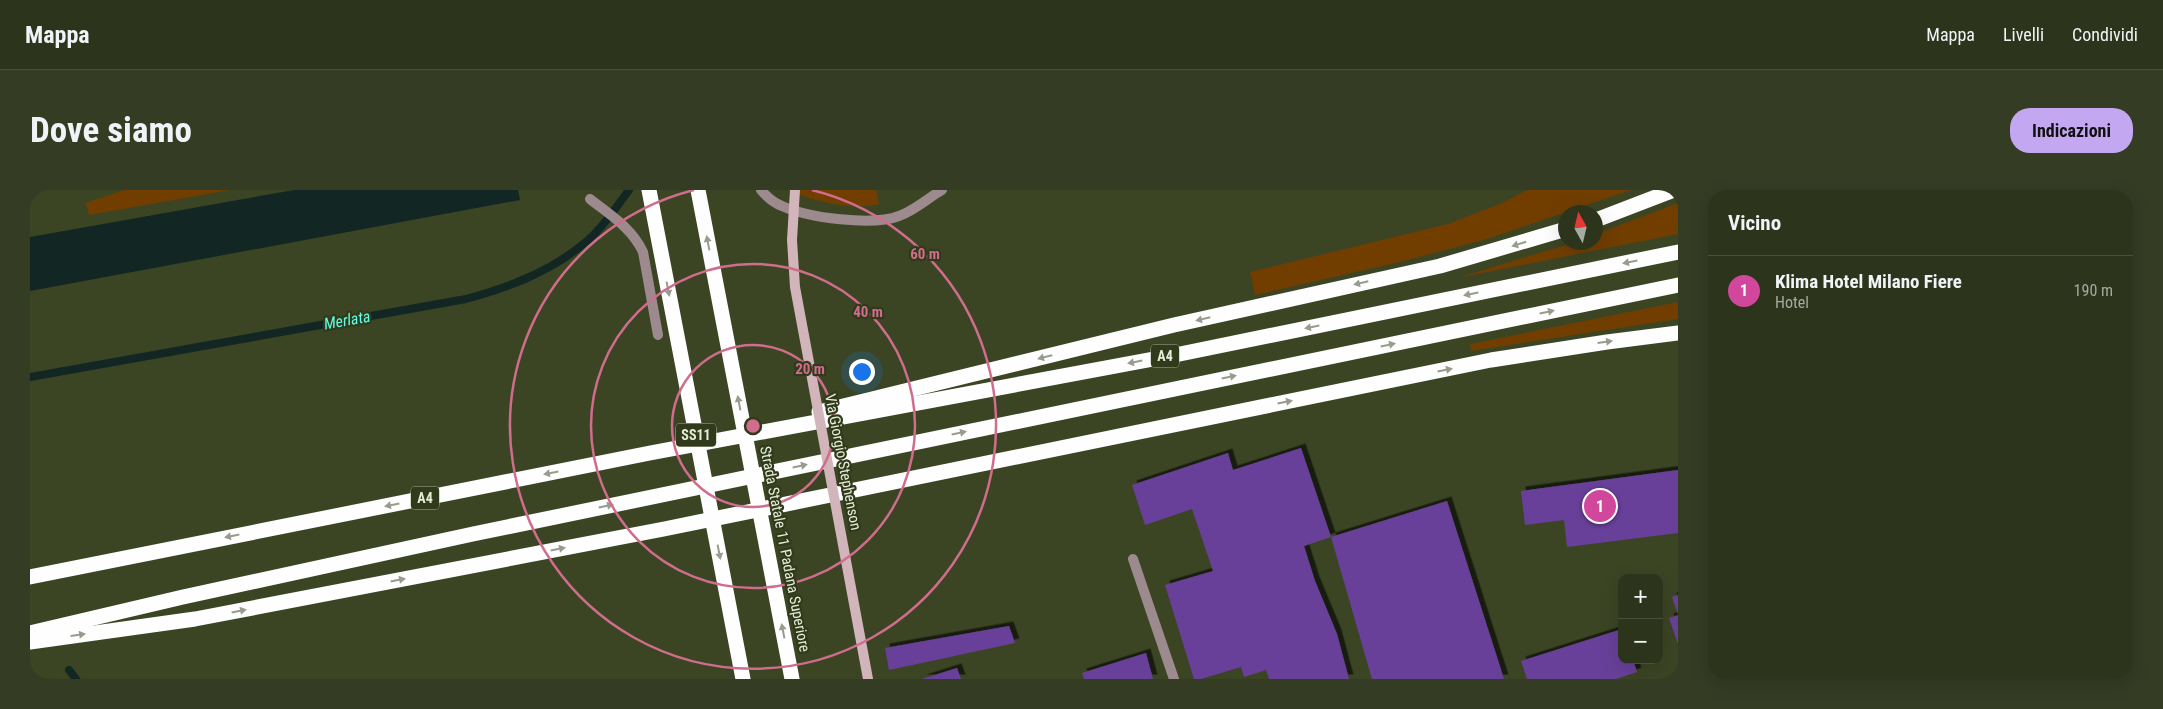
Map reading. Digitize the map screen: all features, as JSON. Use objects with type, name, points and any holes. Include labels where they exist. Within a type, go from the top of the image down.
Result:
[{"type":"highway","name":"SS11","points":[[649,190],[743,679]]},
{"type":"highway","name":"Strada Statale 11 Padana Superiore","points":[[698,190],[792,679]]},
{"type":"highway","points":[[1603,217],[1674,190]]},
{"type":"highway","points":[[650,453],[1174,325],[1440,266],[1558,231]]},
{"type":"highway","name":"A4","points":[[30,577],[650,453],[1174,354],[1678,252]]},
{"type":"highway","name":"A4","points":[[30,632],[463,536],[1678,286]]},
{"type":"highway","points":[[30,642],[194,619],[674,527],[1491,360],[1678,333]]},
{"type":"street","points":[[761,190],[767,197],[782,206],[808,214],[868,222],[900,216],[942,190]]},
{"type":"street","name":"Via Giorgio Stephenson","points":[[795,190],[792,240],[795,287],[868,679]]},
{"type":"street","points":[[590,199],[630,230],[638,239],[644,252],[658,335]]},
{"type":"street","points":[[1133,559],[1174,679]]},
{"type":"shaded area","points":[[124,190],[230,190],[89,215],[86,203]]},
{"type":"shaded area","points":[[787,190],[876,190],[879,204],[844,206],[809,198]]},
{"type":"shaded area","points":[[1527,190],[1631,190],[1587,205],[1558,205],[1558,215],[1487,239],[1400,262],[1255,295],[1250,272],[1448,224],[1502,203]]},
{"type":"shaded area","points":[[1678,203],[1678,234],[1603,249],[1603,231]]},
{"type":"shaded area","points":[[1558,247],[1558,250],[1598,250],[1457,278]]},
{"type":"shaded area","points":[[1678,302],[1678,319],[1471,351],[1470,344]]},
{"type":"water","points":[[294,190],[518,190],[520,200],[30,291],[30,237]]},
{"type":"building","points":[[1301,448],[1331,537],[1304,546],[1315,581],[1337,634],[1349,679],[1269,679],[1266,670],[1244,677],[1241,667],[1201,679],[1194,679],[1165,585],[1213,571],[1192,509],[1145,525],[1132,485],[1228,453],[1233,470]]},
{"type":"building","points":[[1678,470],[1678,533],[1567,547],[1564,520],[1525,525],[1521,491]]},
{"type":"building","points":[[1447,501],[1504,679],[1372,679],[1331,537]]},
{"type":"building","points":[[1678,595],[1678,614],[1672,597]]},
{"type":"building","points":[[1678,615],[1678,644],[1669,618]]},
{"type":"building","points":[[1009,626],[1015,643],[889,670],[885,648]]},
{"type":"building","points":[[1618,630],[1618,664],[1634,664],[1637,672],[1616,679],[1527,679],[1521,661]]},
{"type":"building","points":[[1146,653],[1153,679],[1084,679],[1082,673]]},
{"type":"building","points":[[957,668],[961,679],[922,679]]},
{"type":"waterway","name":"Merlata","points":[[30,377],[466,299],[530,277],[574,252],[598,230],[629,190]]},
{"type":"waterway","name":"Merlata","points":[[69,670],[76,679]]},
{"type":"place","name":"Klima Hotel Milano Fiere","points":[[1600,506]]}]
